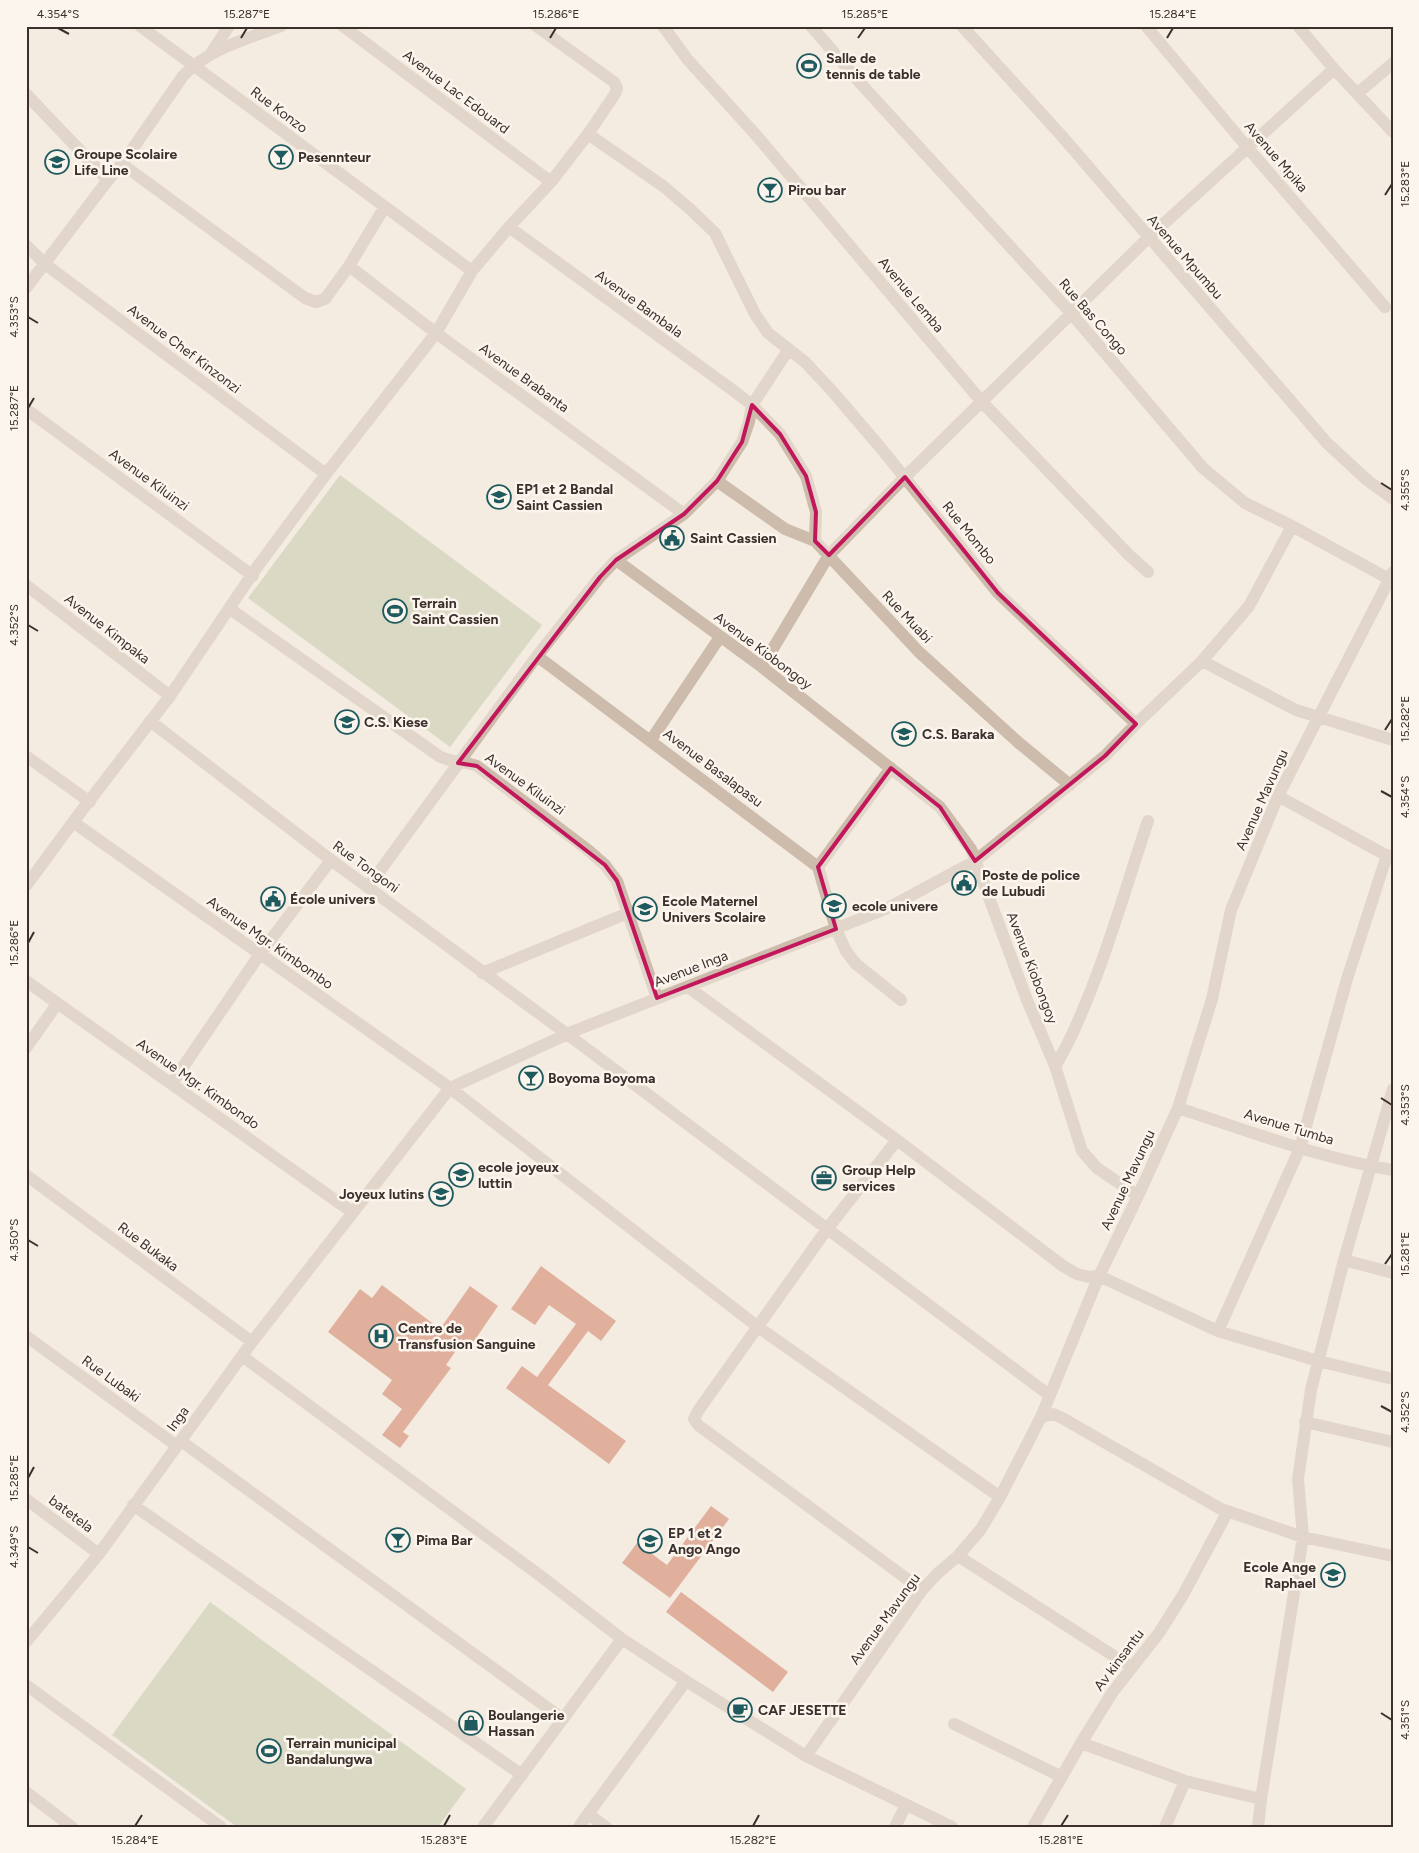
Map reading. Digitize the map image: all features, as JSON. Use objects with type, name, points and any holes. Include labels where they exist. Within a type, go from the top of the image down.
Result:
[{"type":"street","name":"Rue Konzo","points":[[140,26],[384,208],[472,271]]},
{"type":"street","points":[[211,53],[229,26]]},
{"type":"street","points":[[26,288],[122,164],[183,76],[193,65],[211,53],[281,26]]},
{"type":"street","name":"Avenue Lac Edouard","points":[[343,26],[550,182]]},
{"type":"street","points":[[26,886],[170,696],[252,576],[326,474],[436,332],[472,271],[508,227],[550,182],[588,134],[615,94],[617,88],[614,82],[536,26]]},
{"type":"street","name":"Avenue Lemba","points":[[663,26],[688,60],[756,135],[982,402],[1122,548],[1148,572]]},
{"type":"street","name":"Rue Bas Congo","points":[[811,26],[861,84],[1071,313],[1203,468],[1245,503],[1391,575]]},
{"type":"street","name":"Avenue Mpumbu","points":[[962,26],[1060,134],[1327,443],[1367,480],[1393,499]]},
{"type":"street","name":"Avenue Mpika","points":[[1146,26],[1247,147],[1385,306]]},
{"type":"street","points":[[1298,26],[1334,69],[1393,132]]},
{"type":"street","points":[[1358,93],[1393,63]]},
{"type":"street","points":[[762,667],[829,555],[905,477],[1148,238],[1334,69]]},
{"type":"street","points":[[26,94],[108,180]]},
{"type":"street","name":"Rue Mombo","points":[[588,134],[663,186],[715,233],[755,314],[768,332],[805,362],[833,392],[905,477],[998,593],[1136,724]]},
{"type":"street","points":[[122,164],[305,298],[316,302],[325,299],[349,266],[384,208]]},
{"type":"street","name":"Avenue Bambala","points":[[508,227],[752,405],[780,434],[806,476],[816,512],[815,541]]},
{"type":"street","name":"Avenue Chef Kinzonzi","points":[[26,245],[45,264],[326,474]]},
{"type":"street","name":"Avenue Brabanta","points":[[349,266],[684,514]]},
{"type":"street","points":[[368,887],[537,656],[600,576],[616,560],[684,514],[717,481],[742,442],[749,422],[752,405],[789,350]]},
{"type":"street","name":"Avenue Kiluinzi","points":[[26,409],[252,576]]},
{"type":"street","name":"Rue Muabi","points":[[717,481],[786,530],[815,541],[919,652],[1019,743],[1070,785]]},
{"type":"street","name":"Avenue Inga","points":[[352,1212],[450,1088],[567,1034],[888,908],[975,861],[1106,756],[1136,724],[1202,661],[1250,606],[1292,526]]},
{"type":"street","name":"Avenue Kiobongoy","points":[[616,560],[762,667],[940,807],[971,849],[1027,1000],[1055,1066],[1082,1151],[1096,1168],[1138,1196]]},
{"type":"street","name":"Avenue Mavungu","points":[[806,1756],[922,1590],[958,1556],[981,1529],[1000,1497],[1041,1417],[1099,1276],[1178,1108],[1212,999],[1231,910],[1278,796],[1391,575]]},
{"type":"street","name":"Avenue Kimpaka","points":[[26,585],[170,696]]},
{"type":"street","name":"Avenue Kiluinzi","points":[[230,609],[439,756],[447,761],[468,762],[477,766],[605,865],[617,880],[657,998]]},
{"type":"street","points":[[651,740],[720,637]]},
{"type":"street","name":"Avenue Basalapasu","points":[[537,656],[818,867]]},
{"type":"street","points":[[1202,661],[1296,710],[1393,740]]},
{"type":"street","name":"Rue Tongoni","points":[[150,721],[331,860],[1049,1395]]},
{"type":"street","points":[[26,756],[90,802]]},
{"type":"street","points":[[891,768],[818,867],[836,929],[850,958],[902,1000]]},
{"type":"street","points":[[1218,1331],[1300,1148],[1347,979],[1390,857],[1278,796]]},
{"type":"street","points":[[1055,1066],[1065,1051],[1077,1026],[1106,951],[1148,821]]},
{"type":"street","name":"Avenue Mgr. Kimbombo","points":[[73,822],[450,1088],[758,1327],[1000,1497]]},
{"type":"street","points":[[172,1084],[260,954],[331,860]]},
{"type":"street","points":[[482,973],[628,913]]},
{"type":"street","name":"Avenue Mgr. Kimbondo","points":[[26,980],[57,1004],[352,1212]]},
{"type":"street","points":[[688,987],[897,1140],[1063,1266],[1077,1274],[1089,1278],[1099,1276],[1218,1331],[1318,1361],[1393,1379]]},
{"type":"street","points":[[26,1048],[57,1004]]},
{"type":"street","points":[[1258,1827],[1303,1537],[1298,1479],[1305,1422],[1318,1361],[1344,1260],[1393,1089]]},
{"type":"street","name":"Avenue Tumba","points":[[1178,1108],[1300,1148],[1393,1170]]},
{"type":"street","points":[[897,1140],[827,1230],[694,1419],[698,1425],[922,1590]]},
{"type":"street","name":"Rue Bukaka","points":[[26,1175],[252,1342]]},
{"type":"street","name":"Inga","points":[[26,1642],[99,1554],[252,1342],[352,1212]]},
{"type":"street","points":[[1344,1260],[1393,1273]]},
{"type":"street","name":"Rue Lubaki","points":[[26,1336],[563,1719]]},
{"type":"street","points":[[242,1356],[622,1639],[686,1682],[806,1756],[952,1827]]},
{"type":"street","points":[[1041,1417],[1053,1414],[1062,1418],[1220,1509],[1303,1537],[1393,1556]]},
{"type":"street","points":[[1305,1422],[1393,1442]]},
{"type":"street","name":"batetela","points":[[26,1499],[99,1554]]},
{"type":"street","points":[[133,1505],[522,1775]]},
{"type":"street","name":"Av kinsantu","points":[[1032,1827],[1112,1693],[1159,1633],[1183,1594],[1228,1511]]},
{"type":"street","points":[[958,1556],[1131,1667]]},
{"type":"street","points":[[483,1827],[622,1639]]},
{"type":"street","points":[[579,1827],[686,1682]]},
{"type":"street","points":[[26,1685],[221,1827]]},
{"type":"street","points":[[954,1724],[1062,1776]]},
{"type":"street","points":[[1081,1743],[1185,1781],[1261,1798]]},
{"type":"street","points":[[1164,1827],[1185,1781]]},
{"type":"street","points":[[26,1792],[72,1827]]},
{"type":"street","points":[[895,1827],[906,1805]]},
{"type":"street","points":[[588,1814],[606,1827]]},
{"type":"highlighted area","points":[[752,405],[780,434],[806,476],[816,512],[815,541],[829,555],[905,477],[998,593],[1136,724],[1105,756],[975,861],[940,807],[891,768],[818,867],[836,929],[657,998],[617,881],[605,865],[477,766],[458,763],[600,577],[616,560],[684,514],[717,481],[742,442]]},
{"type":"green space","name":"Terrain Saint Cassien","points":[[340,475],[542,625],[450,747],[248,598]]},
{"type":"green space","points":[[210,1602],[466,1789],[438,1827],[237,1827],[112,1735]]},
{"type":"building","points":[[541,1266],[616,1321],[601,1341],[588,1331],[548,1385],[626,1441],[609,1464],[506,1388],[522,1366],[537,1377],[576,1324],[549,1305],[535,1325],[511,1309]]},
{"type":"building","points":[[382,1285],[440,1329],[470,1286],[498,1306],[470,1347],[462,1342],[446,1365],[451,1368],[403,1432],[409,1436],[400,1448],[382,1435],[402,1409],[382,1394],[392,1380],[328,1332],[360,1289],[372,1298]]},
{"type":"building","points":[[711,1506],[729,1519],[670,1598],[622,1563],[637,1543],[667,1565]]},
{"type":"building","points":[[681,1592],[788,1672],[773,1692],[666,1612]]},
{"type":"place","name":"Salle de tennis de table","points":[[809,66]]},
{"type":"place","name":"Pesennteur","points":[[281,157]]},
{"type":"place","name":"Groupe Scolaire Life Line","points":[[57,162]]},
{"type":"place","name":"Pirou bar","points":[[770,190]]},
{"type":"place","name":"EP1 et 2 Bandal Saint Cassien","points":[[499,497]]},
{"type":"place","name":"Saint Cassien","points":[[672,538]]},
{"type":"place","name":"Terrain Saint Cassien","points":[[395,611]]},
{"type":"place","name":"C.S. Kiese","points":[[347,722]]},
{"type":"place","name":"C.S. Baraka","points":[[904,734]]},
{"type":"place","name":"Poste de police de Lubudi","points":[[964,883]]},
{"type":"place","name":"École univers","points":[[273,899]]},
{"type":"place","name":"ecole univere","points":[[834,906]]},
{"type":"place","name":"Ecole Maternel Univers Scolaire","points":[[645,909]]},
{"type":"place","name":"Boyoma Boyoma","points":[[531,1078]]},
{"type":"place","name":"ecole joyeux luttin","points":[[461,1175]]},
{"type":"place","name":"Group Help services","points":[[824,1178]]},
{"type":"place","name":"Joyeux lutins","points":[[441,1194]]},
{"type":"place","name":"Centre de Transfusion Sanguine","points":[[381,1336]]},
{"type":"place","name":"Pima Bar","points":[[398,1540]]},
{"type":"place","name":"EP 1 et 2 Ango Ango","points":[[650,1541]]},
{"type":"place","name":"Ecole Ange Raphael","points":[[1333,1575]]},
{"type":"place","name":"CAF JESETTE","points":[[740,1710]]},
{"type":"place","name":"Boulangerie Hassan","points":[[471,1723]]},
{"type":"place","name":"Terrain municipal Bandalungwa","points":[[269,1751]]}]
